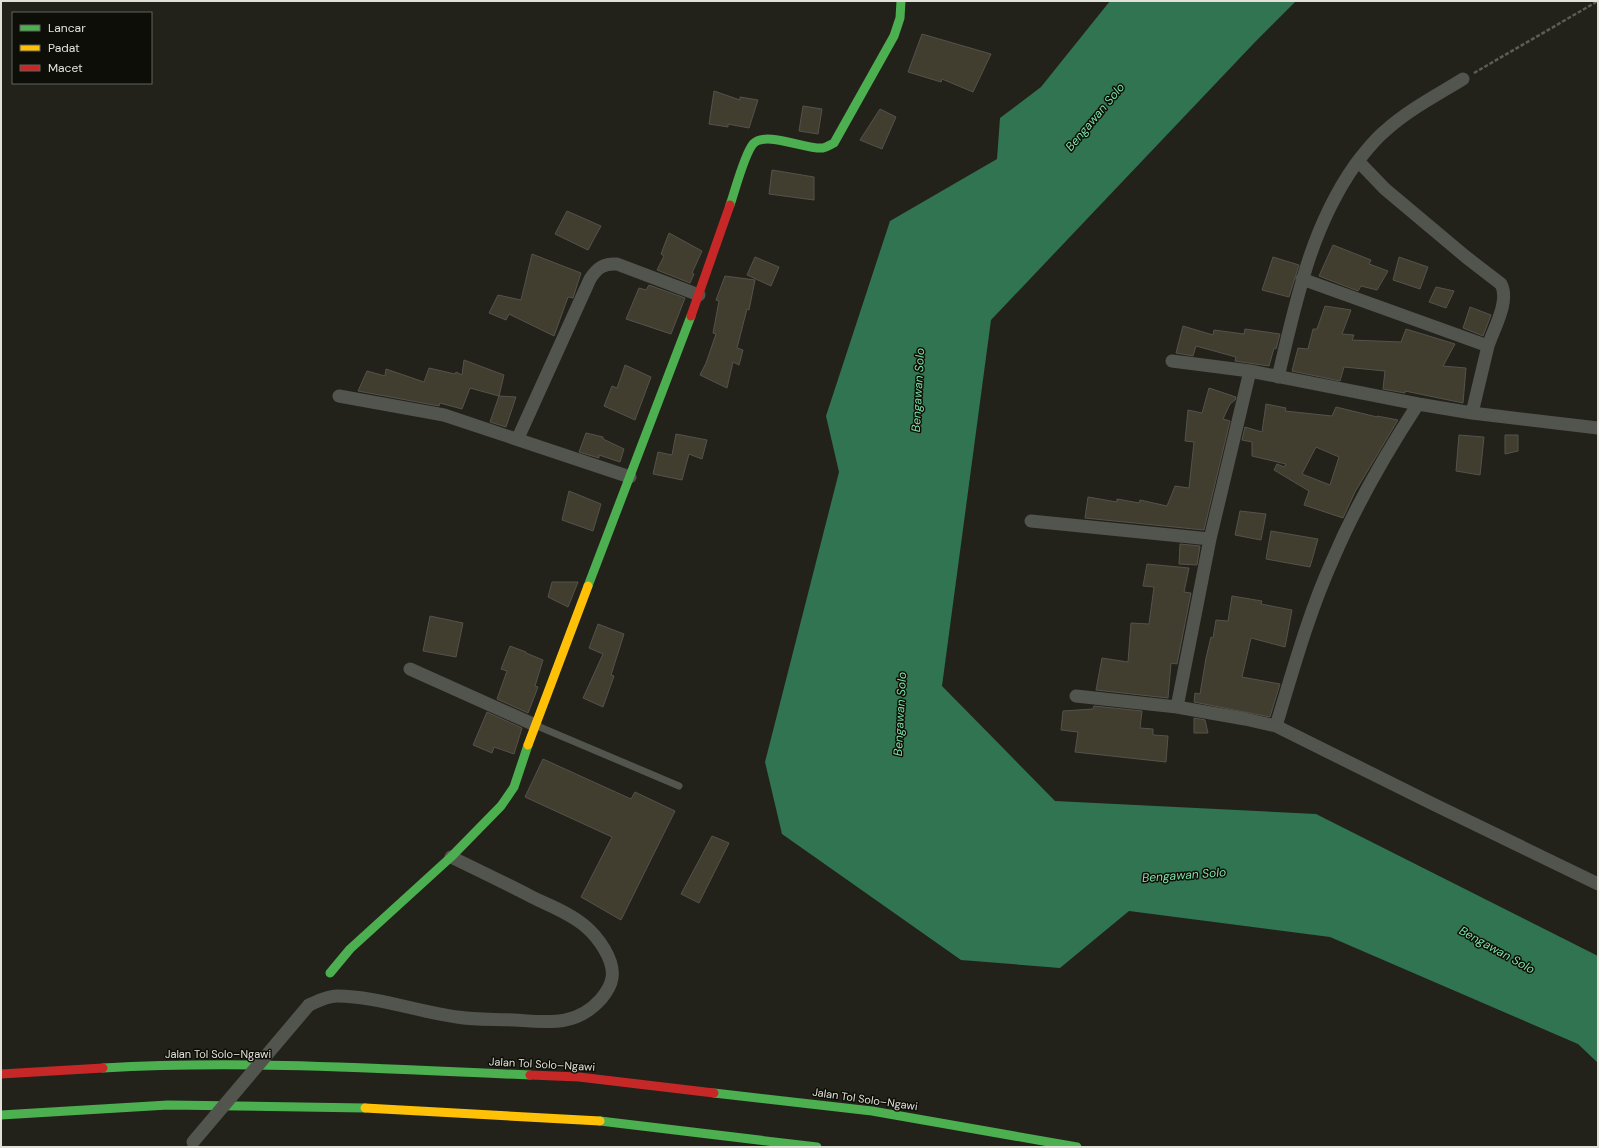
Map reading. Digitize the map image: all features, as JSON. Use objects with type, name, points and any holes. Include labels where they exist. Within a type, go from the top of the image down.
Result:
[{"type":"main road","points":[[330,973],[350,949],[451,857],[502,806],[508,796],[519,774],[535,725],[699,295],[744,161],[755,142],[762,140],[774,140],[817,148],[824,148],[834,143],[894,36],[900,18],[901,1]]},
{"type":"main road","name":"Jalan Tol Solo–Ngawi","points":[[1,1074],[160,1065],[353,1067],[579,1077],[872,1111],[1077,1147]]},
{"type":"main road","points":[[1,1115],[168,1105],[366,1108],[605,1121],[817,1147]]},
{"type":"street","points":[[1278,377],[1302,279],[1323,220],[1340,187],[1371,144],[1384,131],[1463,79]]},
{"type":"street","points":[[1358,161],[1385,189],[1466,257],[1501,284],[1504,290],[1503,304],[1488,346],[1472,413]]},
{"type":"street","points":[[518,438],[590,279],[596,270],[606,265],[617,264],[699,295]]},
{"type":"street","points":[[1302,279],[1488,346]]},
{"type":"street","points":[[1172,361],[1250,371],[1472,413],[1598,428]]},
{"type":"street","points":[[1177,707],[1210,539],[1250,371]]},
{"type":"street","points":[[339,396],[444,415],[518,438],[630,477]]},
{"type":"street","points":[[1276,726],[1310,616],[1333,558],[1380,467],[1418,404]]},
{"type":"street","points":[[1031,521],[1210,539]]},
{"type":"street","points":[[410,670],[535,725]]},
{"type":"street","points":[[1076,696],[1177,707],[1276,726],[1598,884]]},
{"type":"street","points":[[191,1145],[309,1005],[322,999],[337,996],[363,999],[457,1017],[543,1022],[566,1020],[583,1015],[605,994],[612,981],[613,971],[608,956],[586,927],[567,914],[451,857]]},
{"type":"lane","points":[[535,725],[679,786]]},
{"type":"path","points":[[1463,79],[1598,1]]},
{"type":"water","name":"Bengawan Solo","points":[[1110,1],[1296,1],[1256,41],[991,320],[942,686],[1055,801],[1316,814],[1598,956],[1598,1063],[1578,1044],[1330,937],[1129,911],[1060,968],[961,960],[782,834],[765,762],[839,472],[826,416],[890,221],[997,159],[1000,118],[1041,87]]},
{"type":"building","points":[[922,34],[991,54],[973,92],[942,79],[941,82],[908,72]]},
{"type":"building","points":[[714,91],[740,100],[740,97],[758,100],[749,128],[728,124],[728,127],[709,124]]},
{"type":"building","points":[[803,106],[822,109],[818,134],[799,131]]},
{"type":"building","points":[[880,109],[896,117],[882,149],[860,140]]},
{"type":"building","points":[[772,170],[814,177],[814,200],[769,194]]},
{"type":"building","points":[[567,211],[601,226],[588,250],[555,234]]},
{"type":"building","points":[[669,233],[702,251],[692,273],[694,274],[690,283],[657,270],[664,256],[661,254]]},
{"type":"building","points":[[1333,245],[1371,260],[1369,264],[1388,271],[1377,290],[1361,286],[1358,291],[1319,276]]},
{"type":"building","points":[[532,254],[581,273],[573,298],[568,297],[554,336],[509,314],[506,320],[489,313],[498,295],[521,300]]},
{"type":"building","points":[[755,257],[779,267],[771,286],[747,275]]},
{"type":"building","points":[[1273,257],[1299,265],[1289,297],[1262,290]]},
{"type":"building","points":[[1399,257],[1428,267],[1420,289],[1393,280]]},
{"type":"building","points":[[725,276],[755,280],[749,310],[747,309],[737,348],[743,350],[739,365],[733,362],[727,388],[700,375],[706,363],[716,334],[713,333],[719,301],[716,300]]},
{"type":"building","points":[[649,285],[685,298],[671,334],[626,319],[639,288],[646,290]]},
{"type":"building","points":[[1436,287],[1454,291],[1446,308],[1429,302]]},
{"type":"building","points":[[1325,306],[1351,310],[1342,334],[1354,335],[1352,340],[1401,342],[1406,329],[1455,344],[1443,366],[1466,368],[1463,403],[1405,391],[1405,393],[1383,389],[1385,371],[1344,367],[1340,381],[1292,371],[1298,348],[1308,349],[1313,329],[1317,329]]},
{"type":"building","points":[[1470,307],[1491,315],[1483,336],[1463,328]]},
{"type":"building","points":[[1183,326],[1213,335],[1214,330],[1244,334],[1245,329],[1280,334],[1269,366],[1235,361],[1236,357],[1196,346],[1193,356],[1176,353]]},
{"type":"building","points":[[464,360],[504,375],[499,396],[470,388],[462,409],[440,403],[439,406],[358,391],[367,371],[385,376],[386,369],[424,382],[429,368],[455,374],[456,372],[462,375]]},
{"type":"building","points":[[625,365],[651,377],[635,420],[604,406],[612,386],[617,388]]},
{"type":"building","points":[[1209,388],[1236,397],[1230,404],[1223,419],[1230,421],[1204,530],[1085,518],[1088,497],[1117,502],[1117,499],[1139,503],[1140,500],[1167,506],[1175,486],[1189,488],[1194,442],[1185,441],[1188,410],[1202,413]]},
{"type":"building","points":[[499,396],[516,397],[506,427],[490,422]]},
{"type":"building","points":[[1266,404],[1286,408],[1285,411],[1332,416],[1336,407],[1377,417],[1398,420],[1355,492],[1343,518],[1304,505],[1309,491],[1274,470],[1277,464],[1284,467],[1286,464],[1252,456],[1252,442],[1242,440],[1245,427],[1262,432]],"holes":[[[1316,447],[1339,457],[1330,485],[1302,474]]]},
{"type":"building","points":[[586,433],[603,437],[603,439],[624,449],[620,462],[599,455],[599,458],[579,452]]},
{"type":"building","points":[[676,434],[707,440],[702,459],[689,454],[682,480],[653,474],[658,452],[672,455]]},
{"type":"building","points":[[1459,435],[1484,437],[1480,475],[1456,471]]},
{"type":"building","points":[[1505,435],[1518,435],[1518,451],[1505,454]]},
{"type":"building","points":[[569,491],[601,504],[593,531],[562,520]]},
{"type":"building","points":[[1240,511],[1266,514],[1261,540],[1235,535]]},
{"type":"building","points":[[1271,531],[1318,539],[1310,567],[1266,559]]},
{"type":"building","points":[[1180,544],[1200,546],[1197,565],[1179,564]]},
{"type":"building","points":[[1147,564],[1189,568],[1184,592],[1191,593],[1177,664],[1171,663],[1168,698],[1096,690],[1102,658],[1128,662],[1131,623],[1149,624],[1154,587],[1143,586]]},
{"type":"building","points":[[552,582],[578,582],[568,607],[548,597]]},
{"type":"building","points":[[1232,596],[1262,601],[1261,604],[1292,610],[1285,647],[1251,638],[1242,677],[1280,684],[1270,717],[1194,702],[1195,693],[1200,694],[1206,658],[1211,637],[1213,638],[1216,620],[1228,621]]},
{"type":"building","points":[[430,616],[463,623],[456,657],[423,651]]},
{"type":"building","points":[[598,624],[624,634],[611,675],[614,676],[603,707],[583,698],[603,654],[589,648]]},
{"type":"building","points":[[510,646],[543,660],[535,686],[538,687],[528,713],[497,699],[507,671],[501,669]]},
{"type":"building","points":[[1094,706],[1142,711],[1140,728],[1153,729],[1153,735],[1168,736],[1166,762],[1075,752],[1078,732],[1061,730],[1063,711],[1093,709]]},
{"type":"building","points":[[487,712],[522,728],[514,754],[494,747],[492,753],[473,745]]},
{"type":"building","points":[[1194,718],[1205,720],[1208,733],[1194,733]]},
{"type":"building","points":[[543,759],[631,799],[635,792],[675,811],[621,920],[581,897],[612,837],[525,797]]},
{"type":"building","points":[[712,836],[729,843],[699,903],[681,894]]},
{"type":"traffic: fast","points":[[730,205],[746,156],[753,144],[759,140],[776,140],[816,148],[827,147],[834,143],[894,36],[900,18],[901,1]]},
{"type":"traffic: fast","points":[[588,586],[691,316]]},
{"type":"traffic: fast","points":[[330,973],[350,949],[451,857],[501,806],[514,787],[528,745]]},
{"type":"traffic: fast","points":[[103,1068],[263,1065],[530,1075]]},
{"type":"traffic: fast","points":[[714,1093],[872,1111],[1077,1147]]},
{"type":"traffic: fast","points":[[1,1115],[168,1105],[365,1108]]},
{"type":"traffic: fast","points":[[600,1121],[817,1147]]},
{"type":"traffic: slow","points":[[528,745],[588,586]]},
{"type":"traffic: slow","points":[[365,1108],[600,1121]]},
{"type":"traffic: jam","points":[[691,316],[730,205]]},
{"type":"traffic: jam","points":[[1,1074],[103,1068]]},
{"type":"traffic: jam","points":[[530,1075],[579,1077],[714,1093]]}]
